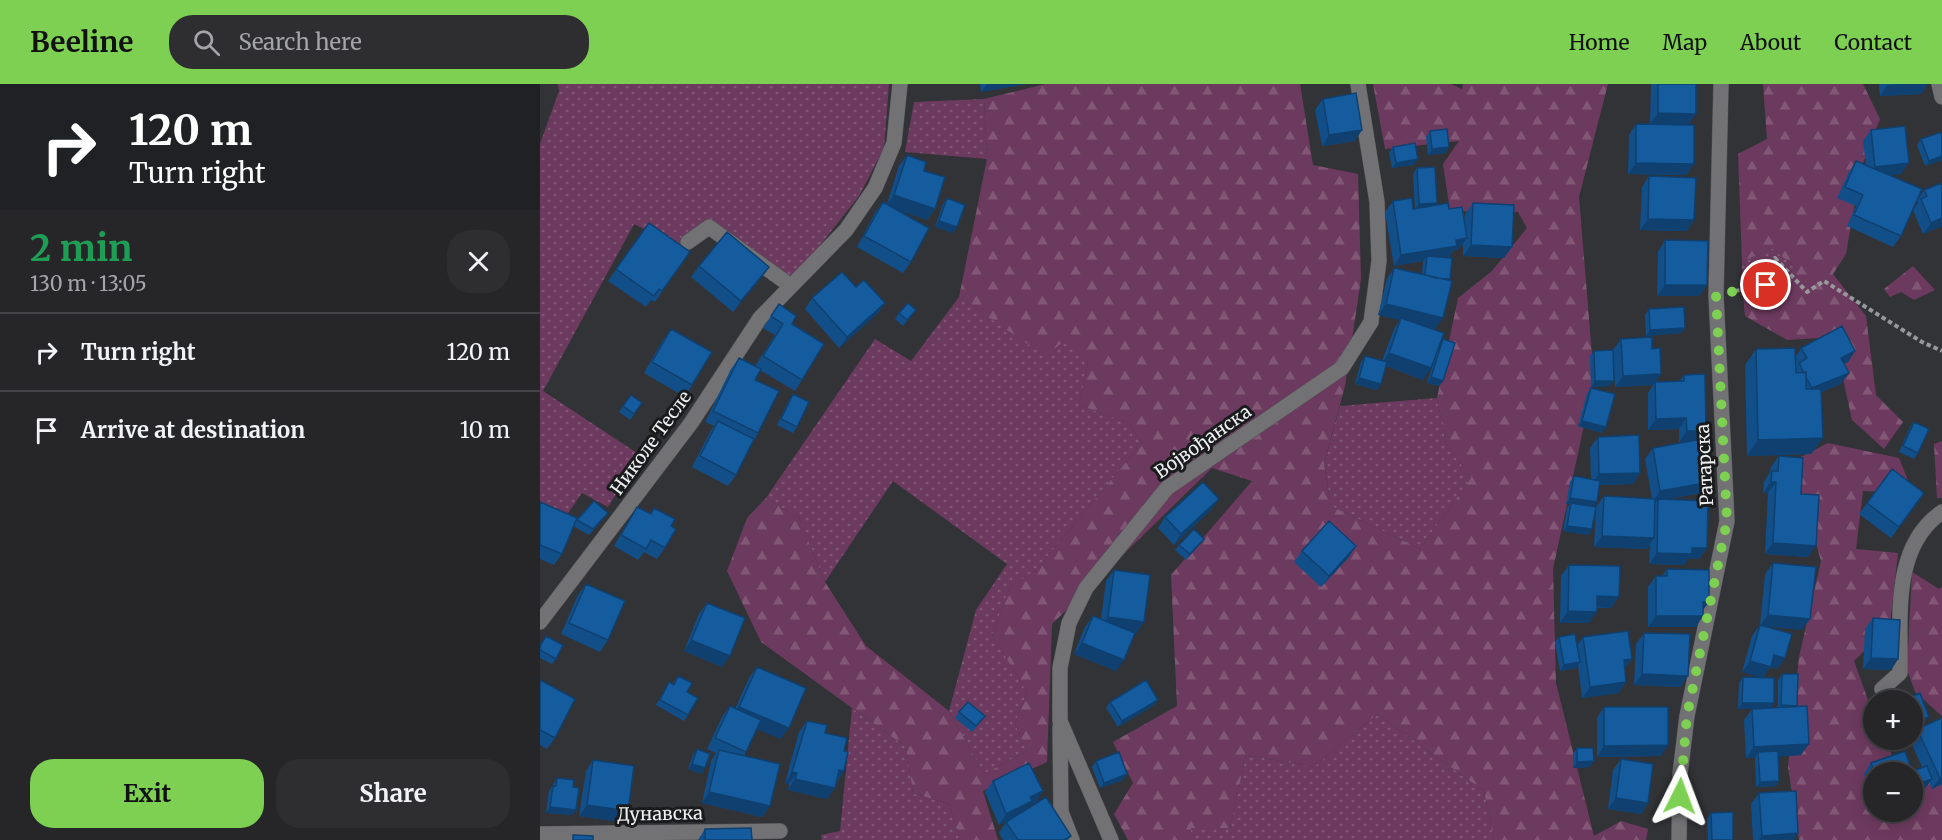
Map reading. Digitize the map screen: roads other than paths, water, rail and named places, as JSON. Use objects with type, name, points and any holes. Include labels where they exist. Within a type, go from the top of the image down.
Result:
[{"type":"street","name":"Николе Тесле","points":[[540,622],[691,423],[760,318],[846,230],[875,188],[894,143],[900,84]]},
{"type":"street","name":"Војвођанска","points":[[1111,840],[1060,721],[1060,668],[1069,623],[1086,588],[1167,488],[1342,368],[1371,322],[1379,261],[1377,202],[1358,84]]},
{"type":"street","name":"Ратарска","points":[[1679,840],[1680,774],[1687,716],[1727,521],[1716,295],[1721,84]]},
{"type":"street","points":[[1939,84],[1942,97]]},
{"type":"street","points":[[688,242],[709,227],[791,286]]},
{"type":"street","points":[[1882,690],[1900,673],[1901,600],[1906,564],[1917,537],[1942,512]]},
{"type":"street","points":[[1060,721],[1061,812],[1072,840]]},
{"type":"street","name":"Дунавска","points":[[540,834],[780,831]]}]
